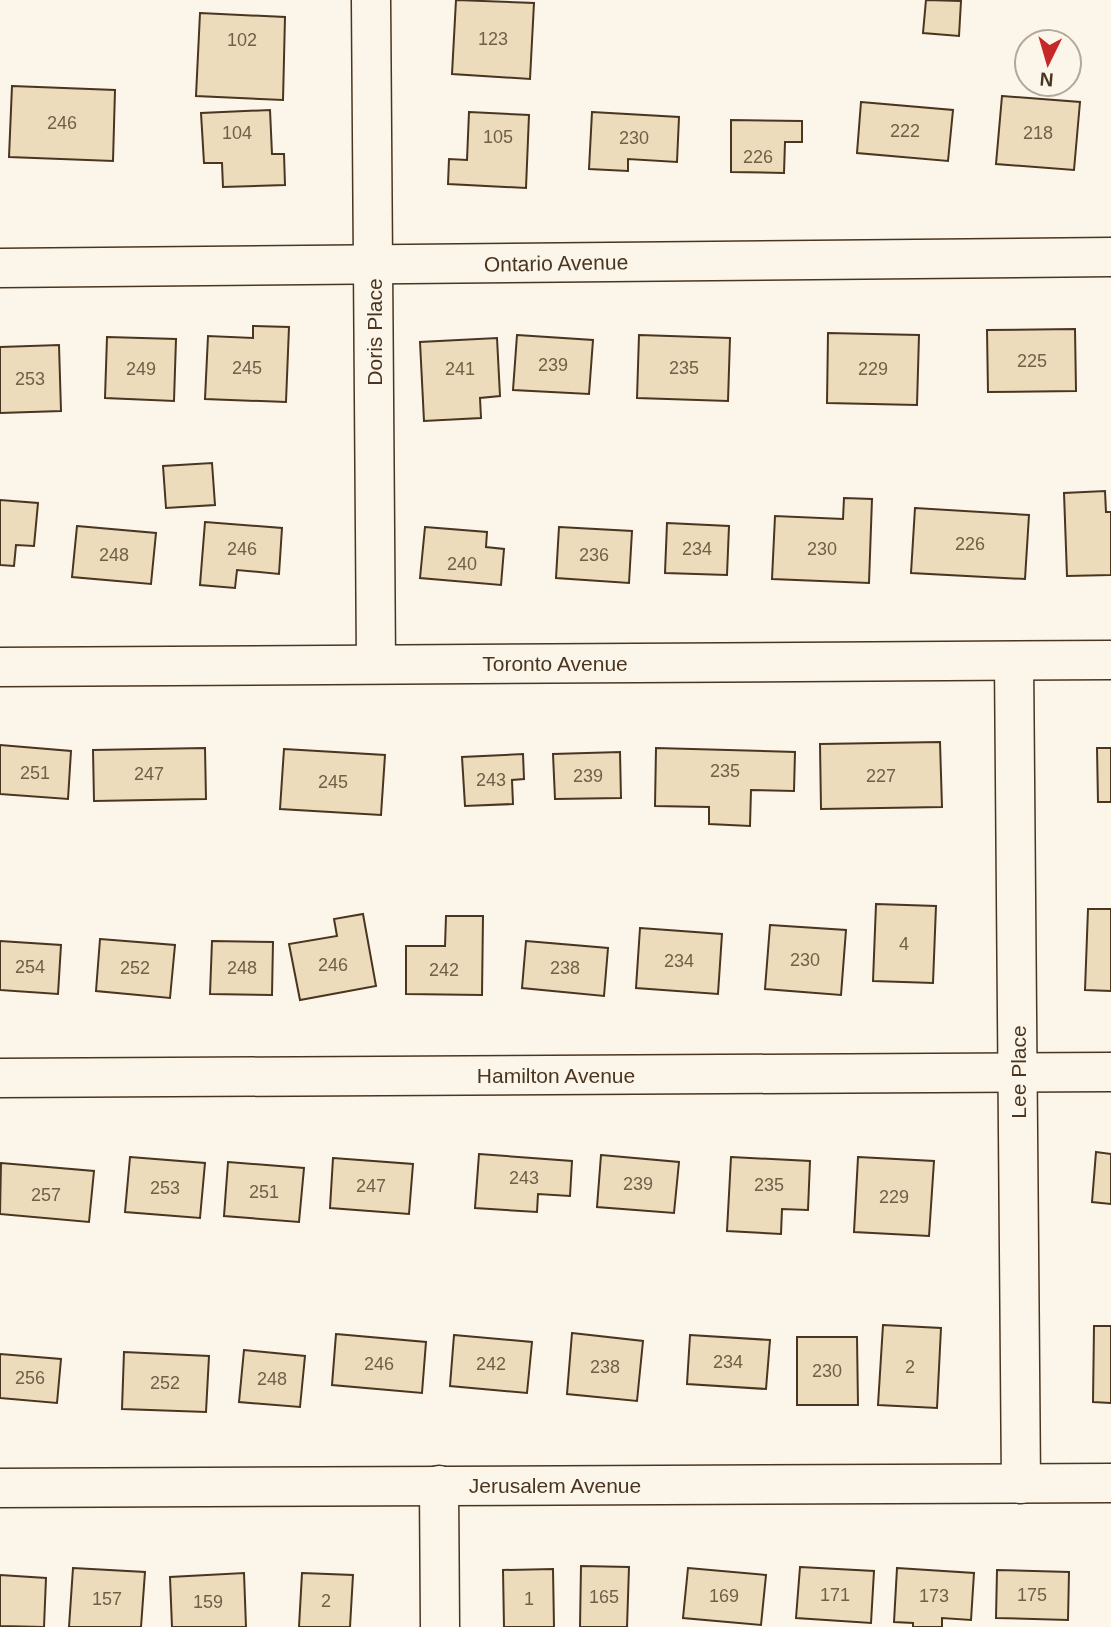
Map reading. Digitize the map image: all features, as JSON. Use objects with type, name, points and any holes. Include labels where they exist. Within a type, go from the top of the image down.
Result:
[{"type":"street","name":"Doris Place","points":[[371,0],[376,663]]},
{"type":"street","name":"Ontario Avenue","points":[[0,268],[1111,257]]},
{"type":"street","name":"Toronto Avenue","points":[[0,667],[1111,660]]},
{"type":"street","name":"Lee Place","points":[[1014,661],[1021,1484]]},
{"type":"street","name":"Hamilton Avenue","points":[[0,1078],[1111,1072]]},
{"type":"street","name":"Jerusalem Avenue","points":[[0,1488],[1111,1483]]},
{"type":"street","points":[[439,1485],[440,1627]]},
{"type":"building","points":[[456,0],[534,3],[530,79],[452,74]]},
{"type":"building","points":[[926,0],[961,1],[959,36],[923,33]]},
{"type":"building","points":[[200,13],[285,17],[283,100],[196,96]]},
{"type":"building","points":[[12,86],[115,90],[113,161],[9,157]]},
{"type":"building","points":[[1002,96],[1080,102],[1074,170],[996,164]]},
{"type":"building","points":[[861,102],[953,110],[948,161],[857,153]]},
{"type":"building","points":[[270,110],[272,154],[284,154],[285,185],[223,187],[222,163],[204,163],[201,113]]},
{"type":"building","points":[[469,112],[529,115],[526,188],[448,184],[449,159],[467,160]]},
{"type":"building","points":[[592,112],[679,117],[677,162],[628,159],[628,171],[589,169]]},
{"type":"building","points":[[731,120],[802,121],[802,142],[785,142],[784,173],[731,172]]},
{"type":"building","points":[[253,326],[289,327],[286,402],[205,399],[208,336],[253,338]]},
{"type":"building","points":[[1075,329],[1076,391],[988,392],[987,330]]},
{"type":"building","points":[[828,333],[919,335],[917,405],[827,403]]},
{"type":"building","points":[[517,335],[593,340],[589,394],[513,390]]},
{"type":"building","points":[[639,335],[730,338],[728,401],[637,398]]},
{"type":"building","points":[[107,337],[176,339],[174,401],[105,398]]},
{"type":"building","points":[[497,338],[500,396],[480,398],[481,418],[424,421],[420,342]]},
{"type":"building","points":[[59,345],[61,411],[0,413],[0,347]]},
{"type":"building","points":[[212,463],[215,505],[166,508],[163,466]]},
{"type":"building","points":[[1105,491],[1106,512],[1111,512],[1111,575],[1067,576],[1064,493]]},
{"type":"building","points":[[844,498],[872,499],[869,583],[772,579],[775,516],[843,519]]},
{"type":"building","points":[[0,500],[38,503],[34,546],[16,545],[14,566],[0,565]]},
{"type":"building","points":[[915,508],[1029,515],[1025,579],[911,573]]},
{"type":"building","points":[[205,522],[282,528],[279,574],[237,570],[235,588],[200,585]]},
{"type":"building","points":[[667,523],[729,526],[727,575],[665,573]]},
{"type":"building","points":[[77,526],[156,533],[151,584],[72,577]]},
{"type":"building","points":[[425,527],[487,532],[486,547],[504,549],[501,585],[420,578]]},
{"type":"building","points":[[559,527],[632,531],[629,583],[556,578]]},
{"type":"building","points":[[940,742],[942,807],[821,809],[820,744]]},
{"type":"building","points":[[0,745],[71,751],[68,799],[0,794]]},
{"type":"building","points":[[205,748],[206,799],[94,801],[93,750]]},
{"type":"building","points":[[656,748],[795,752],[794,791],[751,790],[750,826],[709,824],[709,807],[655,806]]},
{"type":"building","points":[[1097,748],[1111,748],[1111,802],[1098,802]]},
{"type":"building","points":[[284,749],[385,755],[381,815],[280,809]]},
{"type":"building","points":[[620,752],[621,798],[555,799],[553,754]]},
{"type":"building","points":[[523,754],[524,779],[512,780],[513,804],[465,806],[462,757]]},
{"type":"building","points":[[876,904],[936,906],[933,983],[873,981]]},
{"type":"building","points":[[1088,909],[1111,909],[1111,991],[1085,990]]},
{"type":"building","points":[[363,914],[376,986],[300,1000],[289,944],[337,936],[334,919]]},
{"type":"building","points":[[446,916],[483,916],[482,995],[406,994],[406,946],[445,946]]},
{"type":"building","points":[[770,925],[846,930],[841,995],[765,989]]},
{"type":"building","points":[[640,928],[722,934],[718,994],[636,988]]},
{"type":"building","points":[[100,939],[175,945],[170,998],[96,991]]},
{"type":"building","points":[[0,941],[61,945],[58,994],[0,990]]},
{"type":"building","points":[[212,941],[273,942],[272,995],[210,994]]},
{"type":"building","points":[[526,941],[608,948],[604,996],[522,988]]},
{"type":"building","points":[[1096,1152],[1111,1154],[1111,1204],[1092,1202]]},
{"type":"building","points":[[479,1154],[572,1161],[570,1196],[538,1194],[537,1212],[475,1208]]},
{"type":"building","points":[[601,1155],[679,1162],[674,1213],[597,1207]]},
{"type":"building","points":[[130,1157],[205,1163],[200,1218],[125,1212]]},
{"type":"building","points":[[731,1157],[810,1161],[808,1210],[782,1209],[781,1234],[727,1231]]},
{"type":"building","points":[[858,1157],[934,1161],[929,1236],[854,1232]]},
{"type":"building","points":[[333,1158],[413,1164],[409,1214],[330,1208]]},
{"type":"building","points":[[228,1162],[304,1168],[299,1222],[224,1216]]},
{"type":"building","points":[[1,1163],[94,1171],[89,1222],[0,1214]]},
{"type":"building","points":[[883,1325],[941,1328],[937,1408],[878,1405]]},
{"type":"building","points":[[1094,1326],[1111,1326],[1111,1403],[1093,1402]]},
{"type":"building","points":[[572,1333],[643,1341],[637,1401],[567,1394]]},
{"type":"building","points":[[336,1334],[426,1342],[422,1393],[332,1385]]},
{"type":"building","points":[[454,1335],[532,1342],[527,1393],[450,1386]]},
{"type":"building","points":[[690,1335],[770,1340],[766,1389],[687,1384]]},
{"type":"building","points":[[797,1337],[857,1337],[858,1405],[797,1405]]},
{"type":"building","points":[[244,1350],[305,1356],[300,1407],[239,1402]]},
{"type":"building","points":[[124,1352],[209,1356],[206,1412],[122,1409]]},
{"type":"building","points":[[0,1354],[61,1359],[57,1403],[0,1398]]},
{"type":"building","points":[[581,1566],[629,1567],[627,1627],[580,1627]]},
{"type":"building","points":[[800,1567],[874,1571],[871,1623],[796,1618]]},
{"type":"building","points":[[73,1568],[145,1572],[141,1627],[69,1627]]},
{"type":"building","points":[[688,1568],[766,1575],[761,1625],[683,1618]]},
{"type":"building","points":[[897,1568],[974,1573],[971,1620],[942,1618],[942,1627],[913,1627],[913,1623],[894,1622]]},
{"type":"building","points":[[553,1569],[554,1627],[504,1627],[503,1570]]},
{"type":"building","points":[[997,1570],[1069,1572],[1068,1620],[996,1618]]},
{"type":"building","points":[[244,1573],[246,1627],[172,1627],[170,1577]]},
{"type":"building","points":[[302,1573],[353,1575],[350,1627],[299,1627]]},
{"type":"building","points":[[0,1575],[46,1578],[44,1627],[0,1626]]}]
